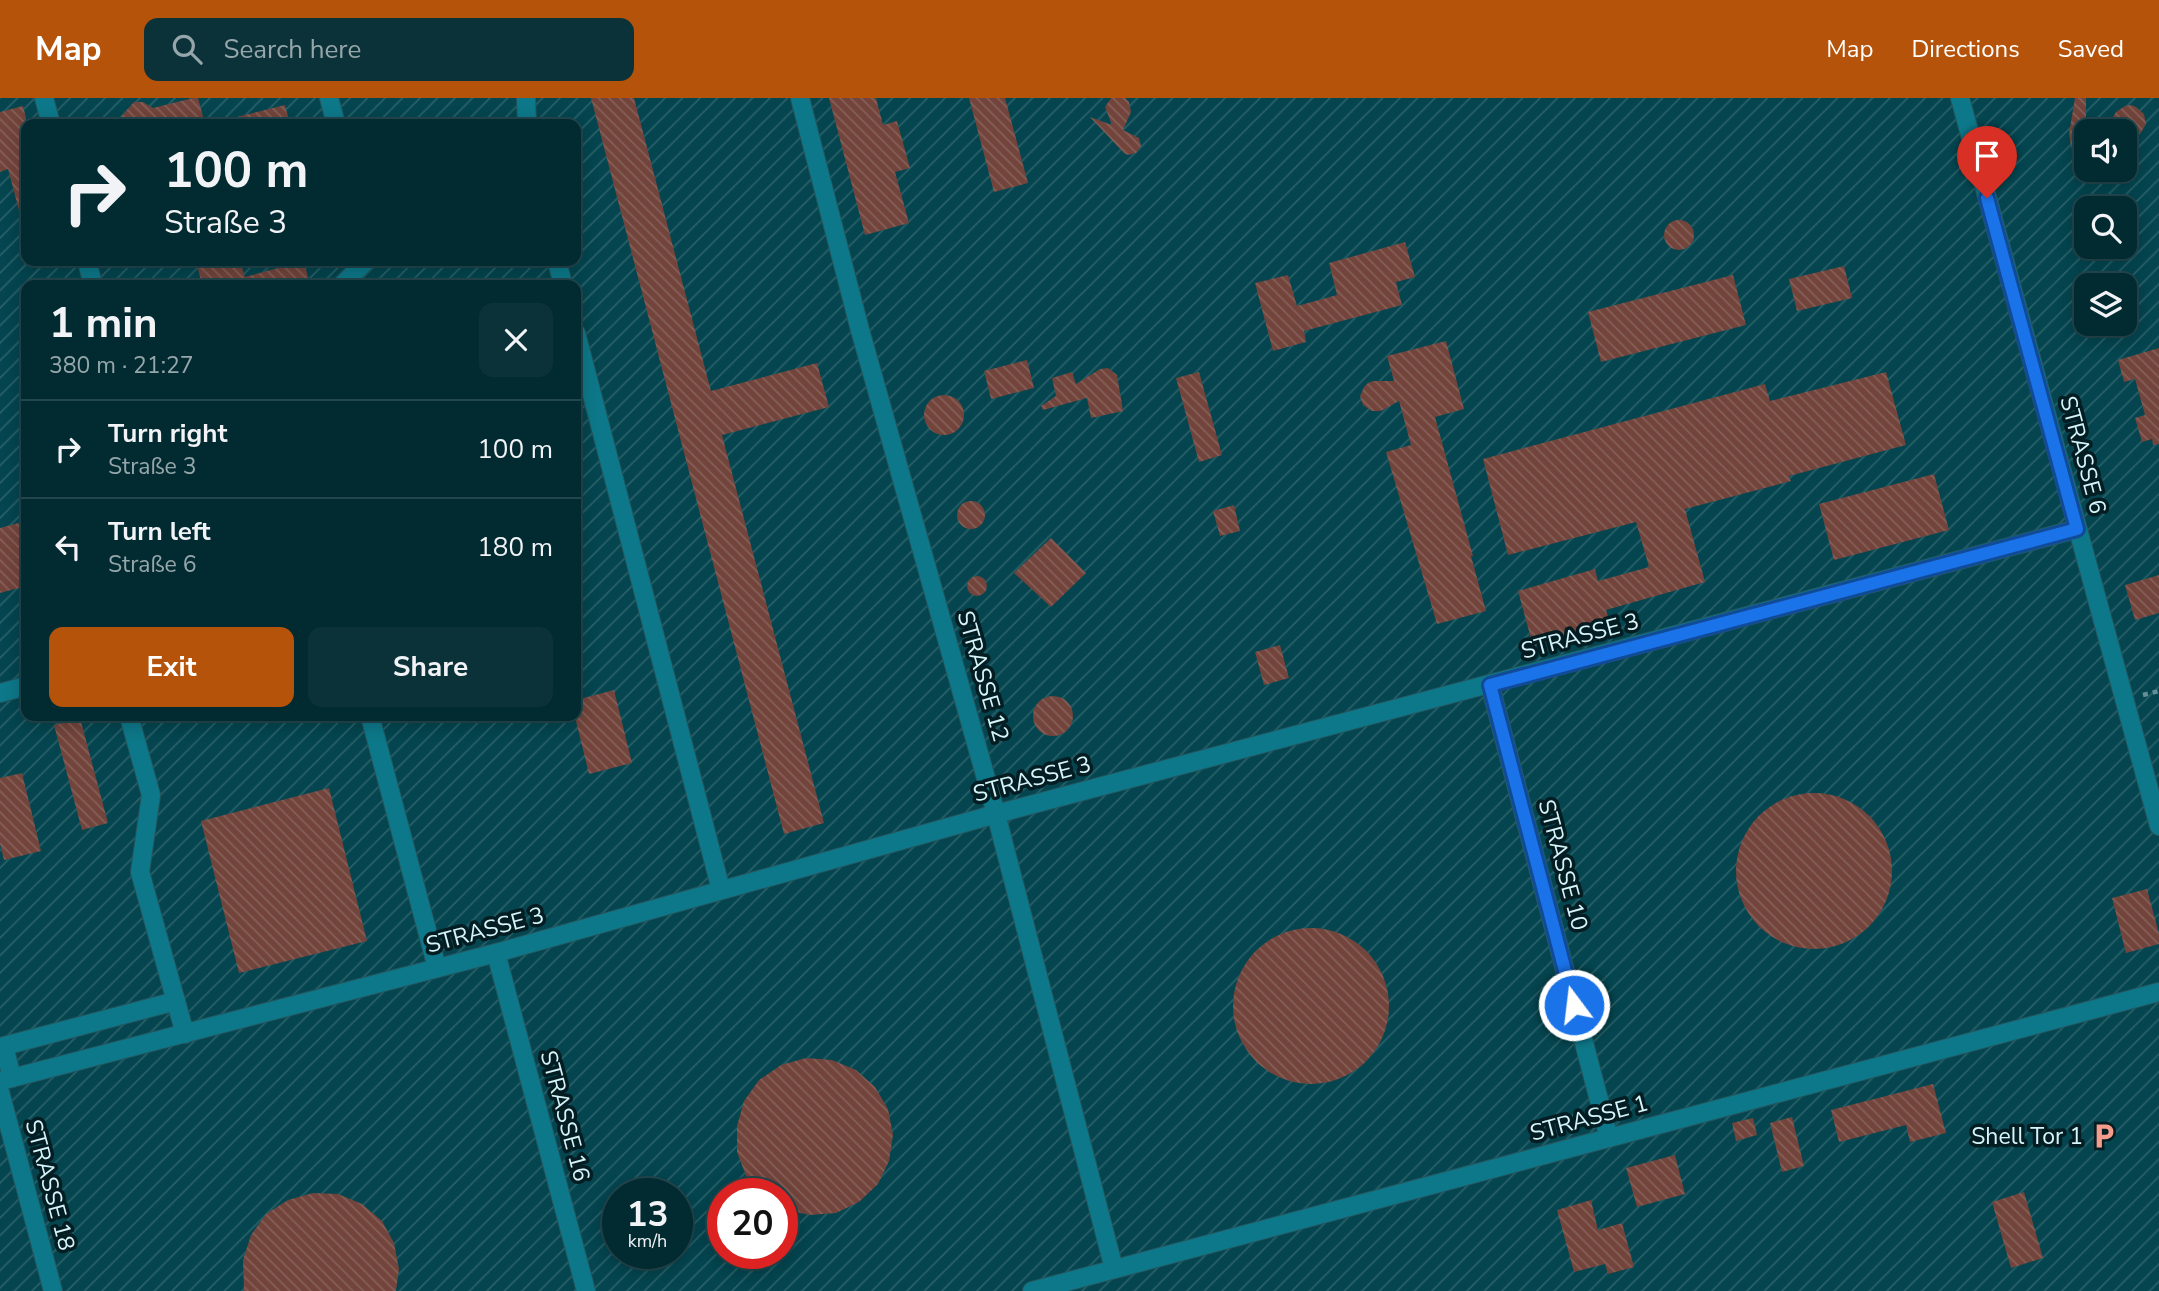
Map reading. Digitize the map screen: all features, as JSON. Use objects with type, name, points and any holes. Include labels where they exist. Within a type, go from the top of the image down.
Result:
[{"type":"lane","points":[[44,98],[50,119]]},
{"type":"lane","points":[[329,98],[335,119]]},
{"type":"lane","points":[[526,98],[527,119]]},
{"type":"lane","name":"STRASSE 12","points":[[800,98],[855,310],[996,814],[1114,1269]]},
{"type":"lane","name":"STRASSE 6","points":[[1960,98],[2159,826]]},
{"type":"lane","points":[[347,280],[361,266]]},
{"type":"lane","points":[[581,352],[721,890]]},
{"type":"lane","name":"STRASSE 3","points":[[4,1084],[496,953],[996,814],[2077,529]]},
{"type":"lane","name":"STRASSE 10","points":[[1490,685],[1609,1138]]},
{"type":"lane","points":[[0,693],[21,687]]},
{"type":"lane","points":[[130,721],[151,795],[140,872],[185,1034]]},
{"type":"lane","points":[[371,721],[437,968]]},
{"type":"lane","name":"STRASSE 16","points":[[496,953],[586,1291]]},
{"type":"lane","name":"STRASSE 1","points":[[1032,1291],[2159,992]]},
{"type":"lane","name":"STRASSE 18","points":[[53,1291],[4,1084],[4,1046],[176,1001]]},
{"type":"path","points":[[2143,695],[2159,691]]},
{"type":"shaded area","points":[[0,98],[2159,98],[2159,1291],[0,1291]]},
{"type":"building","points":[[198,98],[204,119],[116,119],[134,102],[143,102],[153,108]]},
{"type":"building","points":[[591,98],[634,98],[711,391],[817,363],[829,407],[722,435],[824,823],[784,834]]},
{"type":"building","points":[[829,98],[876,98],[883,125],[897,121],[910,168],[895,172],[909,223],[865,235]]},
{"type":"building","points":[[969,98],[1005,98],[1028,183],[994,192]]},
{"type":"building","points":[[1111,98],[1125,98],[1129,102],[1131,112],[1123,130],[1139,138],[1141,146],[1136,153],[1124,153],[1090,117],[1112,125],[1105,107]]},
{"type":"building","points":[[2075,98],[2086,98],[2086,119],[2074,119],[2074,162],[2069,134]]},
{"type":"building","points":[[285,105],[289,119],[233,119]]},
{"type":"building","points":[[23,106],[26,118],[21,119],[21,214],[8,169],[0,172],[0,112]]},
{"type":"building","points":[[2125,106],[2136,107],[2144,114],[2146,124],[2137,136],[2137,119],[2112,119]]},
{"type":"building","points":[[1679,220],[1690,224],[1694,235],[1690,246],[1679,250],[1668,246],[1664,235],[1668,224]]},
{"type":"building","points":[[1405,242],[1415,277],[1396,282],[1402,305],[1304,331],[1306,342],[1273,351],[1255,283],[1288,275],[1297,306],[1337,295],[1329,263]]},
{"type":"building","points":[[197,266],[242,266],[245,277],[286,266],[305,266],[309,280],[201,280]]},
{"type":"building","points":[[1844,266],[1852,298],[1797,311],[1789,279]]},
{"type":"building","points":[[1733,275],[1746,325],[1601,362],[1588,312]]},
{"type":"building","points":[[1446,341],[1464,409],[1435,417],[1486,611],[1437,624],[1386,452],[1411,445],[1399,401],[1381,411],[1372,411],[1363,405],[1360,396],[1368,383],[1394,381],[1387,356]]},
{"type":"building","points":[[2159,348],[2159,444],[2153,445],[2152,439],[2142,442],[2135,418],[2145,415],[2135,379],[2124,382],[2118,360]]},
{"type":"building","points":[[1027,360],[1034,388],[991,399],[984,371]]},
{"type":"building","points":[[1108,368],[1117,375],[1123,411],[1091,418],[1087,398],[1043,410],[1041,406],[1056,396],[1052,378],[1072,372],[1076,384],[1100,369]]},
{"type":"building","points":[[1199,372],[1222,455],[1199,462],[1176,378]]},
{"type":"building","points":[[1886,372],[1906,445],[1789,476],[1791,481],[1685,509],[1705,582],[1606,610],[1610,624],[1533,646],[1518,591],[1595,569],[1598,581],[1649,567],[1636,522],[1508,555],[1483,459],[1765,384],[1770,401]]},
{"type":"building","points":[[944,395],[952,396],[958,401],[963,407],[963,423],[958,429],[952,434],[944,435],[936,434],[930,429],[925,423],[924,415],[925,407],[930,401],[936,396]]},
{"type":"building","points":[[1934,474],[1949,530],[1834,560],[1819,504]]},
{"type":"building","points":[[971,501],[981,505],[985,515],[981,525],[971,529],[961,525],[957,515],[961,505]]},
{"type":"building","points":[[1234,505],[1240,531],[1220,536],[1213,511]]},
{"type":"building","points":[[21,522],[21,587],[0,593],[0,528]]},
{"type":"building","points":[[1051,538],[1086,573],[1051,607],[1014,573]]},
{"type":"building","points":[[2159,575],[2159,613],[2135,620],[2125,585]]},
{"type":"building","points":[[977,576],[984,579],[987,586],[984,593],[977,596],[970,593],[967,586],[970,579]]},
{"type":"building","points":[[1280,645],[1289,678],[1264,685],[1255,652]]},
{"type":"building","points":[[614,690],[632,763],[589,774],[576,721],[581,721],[581,699]]},
{"type":"building","points":[[1053,696],[1061,697],[1067,702],[1072,708],[1072,724],[1067,730],[1061,735],[1053,736],[1045,735],[1039,730],[1034,724],[1033,716],[1034,708],[1039,702],[1045,697]]},
{"type":"building","points":[[81,721],[108,823],[82,830],[54,725]]},
{"type":"building","points":[[22,773],[41,851],[4,860],[0,844],[0,778]]},
{"type":"building","points":[[329,788],[367,941],[239,973],[201,821]]},
{"type":"building","points":[[1814,793],[1844,799],[1869,816],[1886,841],[1892,871],[1886,901],[1869,926],[1844,943],[1814,949],[1784,943],[1759,926],[1742,901],[1736,871],[1742,841],[1759,816],[1784,799]]},
{"type":"building","points":[[2147,889],[2159,934],[2159,944],[2126,953],[2112,898]]},
{"type":"building","points":[[1311,928],[1341,934],[1366,951],[1383,976],[1389,1006],[1383,1036],[1366,1061],[1341,1078],[1311,1084],[1281,1078],[1256,1061],[1239,1036],[1233,1006],[1239,976],[1256,951],[1281,934]]},
{"type":"building","points":[[806,1058],[832,1060],[856,1070],[875,1087],[888,1109],[893,1135],[889,1161],[878,1184],[859,1202],[836,1213],[810,1215],[798,1212],[798,1178],[748,1178],[737,1152],[737,1126],[744,1101],[759,1080],[781,1065]]},
{"type":"building","points":[[1933,1084],[1946,1133],[1910,1142],[1906,1125],[1839,1142],[1831,1110]]},
{"type":"building","points":[[1792,1117],[1804,1166],[1782,1172],[1770,1123]]},
{"type":"building","points":[[1753,1118],[1757,1135],[1736,1141],[1732,1123]]},
{"type":"building","points":[[1675,1155],[1685,1194],[1637,1207],[1626,1168]]},
{"type":"building","points":[[2024,1192],[2043,1258],[2011,1268],[1992,1202]]},
{"type":"building","points":[[313,1193],[338,1194],[362,1204],[382,1221],[394,1243],[399,1269],[396,1291],[244,1291],[243,1260],[251,1235],[266,1214],[288,1200]]},
{"type":"building","points":[[1591,1200],[1598,1230],[1622,1223],[1634,1267],[1608,1274],[1605,1264],[1574,1272],[1557,1210]]},
{"type":"place","name":"Shell Tor 1","points":[[2104,1136]]},
{"type":"route","points":[[1574,1005],[1490,685],[2077,529],[1987,198]]}]
